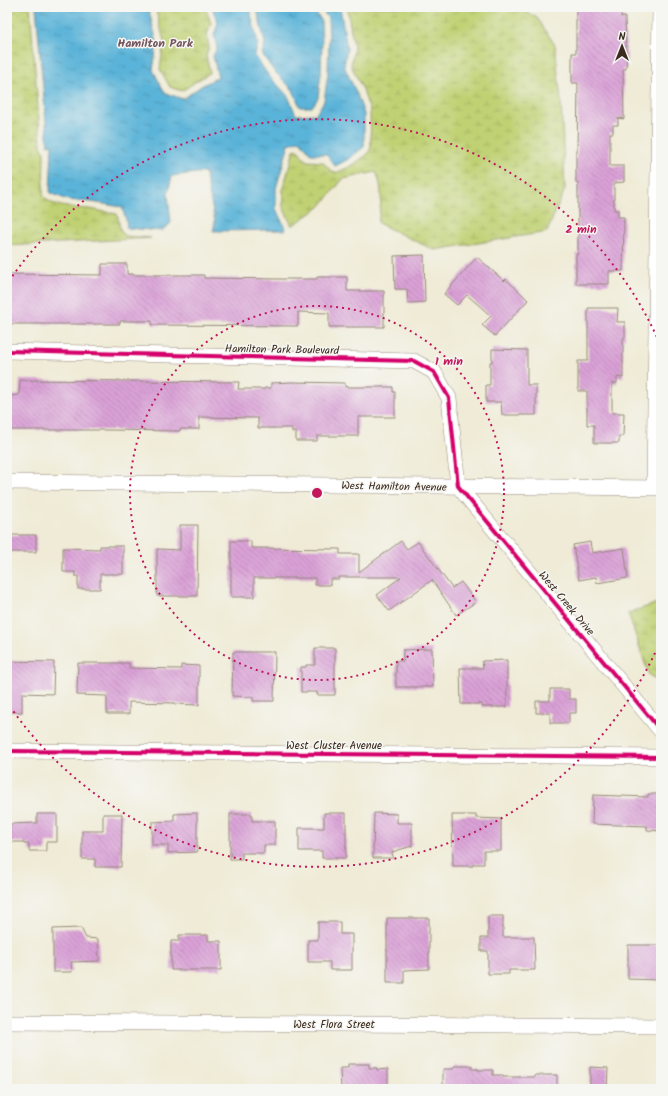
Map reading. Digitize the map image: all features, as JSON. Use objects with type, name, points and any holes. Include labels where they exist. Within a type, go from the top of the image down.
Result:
[{"type":"street","points":[[658,488],[660,7]]},
{"type":"street","name":"Hamilton Park Boulevard","points":[[7,351],[414,361],[434,372],[449,398],[458,486]]},
{"type":"street","name":"West Hamilton Avenue","points":[[7,482],[658,488]]},
{"type":"street","name":"West Creek Drive","points":[[458,486],[661,731]]},
{"type":"street","name":"West Cluster Avenue","points":[[7,751],[661,757]]},
{"type":"street","name":"West Flora Street","points":[[7,1022],[661,1026]]},
{"type":"green space","points":[[7,7],[30,7],[41,146],[44,152],[43,195],[51,203],[57,205],[71,208],[92,209],[117,214],[120,229],[123,234],[126,236],[151,238],[7,246]]},
{"type":"green space","points":[[155,7],[205,7],[211,23],[207,35],[209,47],[206,55],[210,73],[182,91],[170,87],[160,69],[164,41]]},
{"type":"green space","points":[[347,7],[517,7],[537,18],[555,45],[561,101],[565,189],[547,232],[434,250],[378,223],[381,191],[376,172],[343,179],[320,207],[292,226],[283,207],[283,189],[294,150],[297,149],[307,161],[323,162],[332,172],[336,173],[351,166],[368,154],[371,147],[370,111],[362,88],[351,65],[354,48]]},
{"type":"green space","points":[[661,602],[661,684],[649,675],[628,613]]},
{"type":"water","points":[[36,7],[148,7],[157,43],[153,70],[165,93],[183,99],[201,86],[218,77],[213,56],[217,48],[214,35],[218,23],[212,7],[251,7],[251,15],[258,43],[255,56],[269,76],[288,96],[296,115],[316,114],[324,101],[328,73],[329,36],[328,18],[320,7],[340,7],[347,49],[344,66],[364,114],[364,147],[347,160],[335,166],[326,154],[311,154],[300,140],[289,144],[276,188],[276,209],[286,230],[213,231],[215,222],[205,172],[172,176],[168,194],[171,223],[162,231],[127,228],[122,207],[68,200],[50,193],[52,144],[48,145]]},
{"type":"water","points":[[258,7],[312,7],[321,20],[321,73],[318,98],[312,107],[300,107],[293,90],[274,71],[262,54],[265,43],[258,14]]},
{"type":"building","points":[[576,7],[621,8],[621,17],[625,17],[627,54],[626,69],[623,69],[624,119],[618,118],[618,125],[613,125],[613,133],[610,133],[610,166],[624,166],[624,182],[614,183],[614,210],[618,210],[618,217],[624,217],[623,271],[609,271],[609,284],[576,284],[576,254],[578,254],[578,183],[576,183],[576,153],[578,83],[572,83],[572,53],[576,53]]},
{"type":"building","points":[[424,255],[425,302],[408,303],[407,289],[395,289],[394,256]]},
{"type":"building","points":[[477,257],[504,281],[506,279],[528,300],[495,336],[482,325],[491,316],[467,295],[457,305],[444,294]]},
{"type":"building","points":[[102,264],[127,264],[127,274],[133,275],[204,275],[204,278],[281,279],[347,277],[347,291],[384,291],[384,327],[329,327],[329,313],[298,312],[298,326],[152,325],[152,321],[120,321],[120,324],[8,324],[7,274],[102,275]]},
{"type":"building","points":[[588,308],[618,308],[617,322],[625,322],[625,338],[623,338],[623,378],[617,377],[617,383],[612,383],[612,413],[624,413],[623,436],[619,436],[619,443],[594,443],[594,425],[587,425],[587,391],[578,391],[578,361],[588,361]]},
{"type":"building","points":[[492,349],[527,350],[527,385],[536,385],[536,415],[502,415],[501,402],[486,402],[486,385],[490,385],[490,362],[492,362]]},
{"type":"building","points":[[20,380],[239,382],[238,389],[265,389],[271,388],[271,383],[292,382],[345,383],[345,387],[393,387],[393,392],[395,392],[395,417],[358,417],[358,436],[317,436],[317,441],[296,441],[296,432],[292,432],[292,428],[258,428],[258,418],[199,417],[199,429],[180,429],[180,431],[7,430],[7,396],[19,395]]},
{"type":"building","points":[[180,525],[198,525],[197,596],[157,596],[157,549],[180,550]]},
{"type":"building","points":[[7,535],[36,535],[36,552],[7,552]]},
{"type":"building","points":[[231,541],[251,541],[251,548],[340,549],[340,554],[359,554],[359,572],[401,541],[407,549],[418,542],[452,588],[461,582],[476,602],[456,615],[432,580],[389,611],[377,595],[401,577],[339,577],[339,579],[330,579],[330,585],[315,585],[315,578],[254,578],[254,597],[231,597]]},
{"type":"building","points":[[590,542],[592,553],[624,548],[628,578],[597,583],[596,577],[579,580],[573,545]]},
{"type":"building","points":[[100,546],[123,546],[123,574],[100,574],[100,589],[78,589],[78,576],[75,576],[75,572],[63,572],[63,548],[100,549]]},
{"type":"building","points":[[315,648],[335,648],[335,695],[317,695],[317,692],[301,692],[301,667],[306,667],[306,665],[315,665]]},
{"type":"building","points":[[432,649],[433,687],[396,687],[396,661],[403,661],[403,650]]},
{"type":"building","points":[[233,652],[275,652],[274,701],[253,701],[253,697],[232,696]]},
{"type":"building","points":[[507,660],[507,707],[482,707],[482,704],[461,704],[460,668],[483,668],[482,661]]},
{"type":"building","points":[[7,661],[54,662],[53,694],[22,693],[22,712],[7,712]]},
{"type":"building","points":[[78,663],[129,663],[129,668],[181,669],[181,665],[199,666],[199,705],[129,702],[129,714],[107,714],[107,696],[77,695]]},
{"type":"building","points":[[550,689],[569,689],[569,699],[576,699],[576,713],[569,713],[569,723],[550,723],[550,713],[536,713],[536,701],[550,701]]},
{"type":"building","points":[[648,794],[661,794],[661,831],[647,830],[647,826],[592,824],[593,795],[648,797]]},
{"type":"building","points":[[197,813],[197,852],[168,853],[168,845],[152,845],[152,822],[174,821],[174,814]]},
{"type":"building","points":[[324,813],[346,813],[346,858],[322,858],[322,851],[299,851],[299,828],[324,828]]},
{"type":"building","points":[[374,813],[397,814],[397,823],[412,823],[412,846],[392,852],[393,858],[373,858]]},
{"type":"building","points":[[37,814],[57,814],[57,842],[46,842],[46,851],[29,851],[29,844],[24,844],[24,842],[10,842],[10,824],[37,823]]},
{"type":"building","points":[[103,814],[122,814],[121,867],[95,867],[95,859],[82,859],[82,831],[103,831]]},
{"type":"building","points":[[230,814],[252,814],[252,821],[275,821],[275,845],[264,845],[264,853],[242,853],[242,859],[230,859]]},
{"type":"building","points":[[452,815],[476,815],[476,818],[501,819],[501,851],[484,851],[484,864],[473,864],[473,866],[453,866]]},
{"type":"building","points":[[488,916],[503,916],[503,937],[534,937],[535,970],[509,970],[509,974],[488,974],[488,951],[481,951],[481,938],[488,938]]},
{"type":"building","points":[[387,918],[429,918],[429,969],[404,970],[404,983],[387,983]]},
{"type":"building","points":[[318,922],[340,922],[340,934],[352,934],[352,970],[330,970],[330,962],[308,962],[308,940],[318,940]]},
{"type":"building","points":[[81,928],[86,938],[98,939],[99,961],[71,962],[72,972],[53,972],[53,929]]},
{"type":"building","points":[[179,935],[208,935],[208,941],[221,941],[221,970],[171,970],[171,941],[179,941]]},
{"type":"building","points":[[628,945],[661,945],[661,980],[628,979]]},
{"type":"building","points":[[348,1064],[369,1064],[369,1068],[377,1068],[377,1070],[388,1069],[388,1089],[341,1089],[340,1068],[348,1068]]},
{"type":"building","points":[[454,1066],[472,1066],[472,1069],[493,1070],[493,1075],[503,1075],[503,1077],[557,1075],[557,1089],[443,1089],[443,1069],[454,1069]]},
{"type":"building","points":[[590,1067],[608,1068],[607,1089],[590,1089]]},
{"type":"cycle path","points":[[7,351],[414,361],[434,372],[449,398],[458,486],[661,731]]},
{"type":"cycle path","points":[[7,751],[661,757]]},
{"type":"district","name":"Hamilton Park","points":[[155,43]]}]
